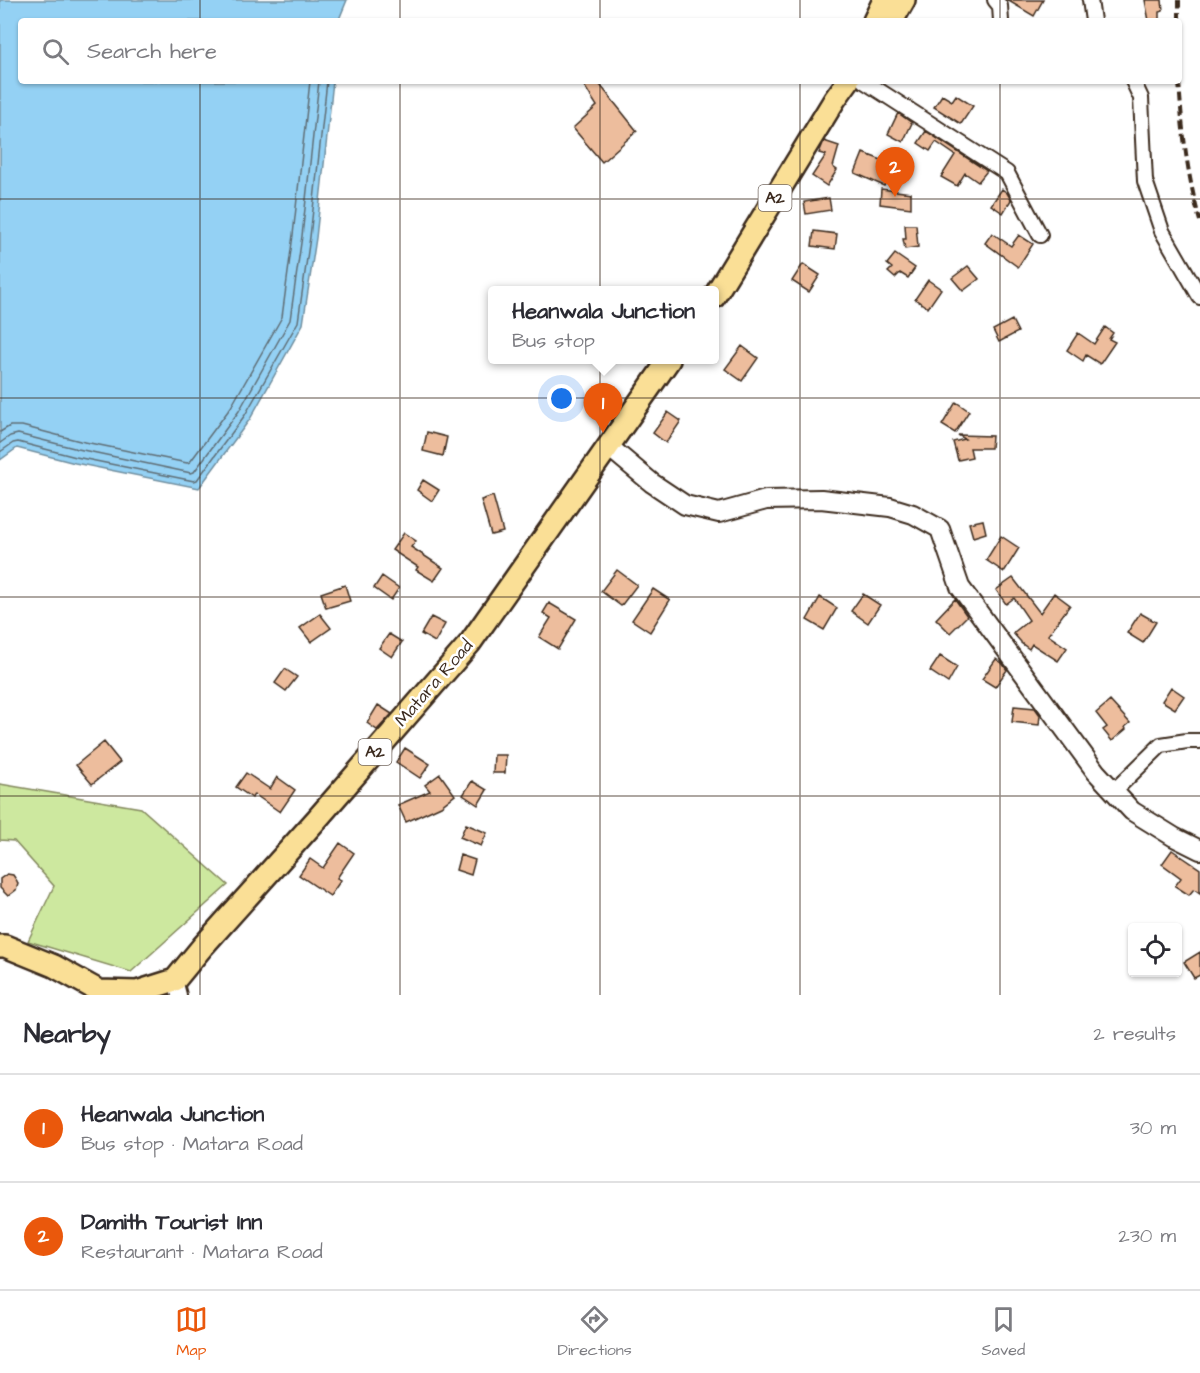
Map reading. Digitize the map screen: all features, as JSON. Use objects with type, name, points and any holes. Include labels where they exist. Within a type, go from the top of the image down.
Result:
[{"type":"highway","points":[[875,18],[884,0]]},
{"type":"highway","points":[[894,18],[904,0]]},
{"type":"highway","name":"A2","points":[[719,289],[842,87]]},
{"type":"highway","name":"Matara Road","points":[[0,945],[54,966],[99,991],[137,992],[177,987],[210,938],[470,643],[666,364]]},
{"type":"main road","points":[[608,446],[652,483],[685,505],[719,513],[766,500],[821,499],[890,507],[912,514],[940,529],[960,587],[1096,772],[1132,811],[1200,850]]},
{"type":"street","points":[[995,0],[1000,6],[1001,18]]},
{"type":"street","points":[[1090,0],[1093,18]]},
{"type":"street","points":[[869,84],[1008,173],[1040,235]]},
{"type":"street","points":[[1134,84],[1141,98],[1145,181],[1162,231],[1200,297]]},
{"type":"street","points":[[1114,791],[1161,746],[1200,741]]},
{"type":"green space","points":[[0,784],[141,808],[228,885],[131,972],[28,941],[54,886],[14,841],[0,840]]},
{"type":"water","points":[[0,0],[347,0],[340,18],[18,18],[18,84],[333,84],[316,238],[303,324],[250,419],[199,488],[75,463],[17,448],[0,460]]},
{"type":"building","points":[[1007,0],[1043,0],[1034,16]]},
{"type":"building","points":[[1145,0],[1162,0],[1163,11],[1159,12],[1159,18],[1148,18]]},
{"type":"building","points":[[583,84],[599,84],[637,131],[602,162],[573,128],[597,106]]},
{"type":"building","points":[[942,95],[952,101],[956,95],[973,106],[961,124],[934,107]]},
{"type":"building","points":[[898,113],[912,123],[903,142],[888,134]]},
{"type":"building","points":[[926,131],[987,171],[978,182],[965,173],[957,186],[941,177],[955,155],[936,142],[930,151],[918,143]]},
{"type":"building","points":[[824,141],[839,146],[833,167],[837,170],[827,186],[812,176],[826,155],[819,153]]},
{"type":"building","points":[[863,153],[892,164],[884,186],[855,173]]},
{"type":"building","points":[[881,189],[911,193],[911,208],[880,204]]},
{"type":"building","points":[[1002,189],[1011,200],[1003,213],[991,205]]},
{"type":"building","points":[[829,198],[831,210],[806,214],[804,202]]},
{"type":"building","points":[[905,225],[916,225],[918,247],[905,249],[903,239],[906,239]]},
{"type":"building","points":[[814,231],[837,234],[835,249],[812,246]]},
{"type":"building","points":[[992,233],[1011,246],[1019,235],[1033,244],[1018,267],[985,243]]},
{"type":"building","points":[[895,254],[915,268],[908,278],[900,273],[895,278],[888,272],[892,268],[887,264]]},
{"type":"building","points":[[803,264],[820,275],[809,292],[792,281]]},
{"type":"building","points":[[968,266],[979,279],[963,291],[952,278]]},
{"type":"building","points":[[928,280],[941,289],[928,308],[915,299]]},
{"type":"building","points":[[1012,320],[1018,332],[999,342],[993,330]]},
{"type":"building","points":[[1105,327],[1113,333],[1109,339],[1115,342],[1100,364],[1086,355],[1083,361],[1067,350],[1078,333],[1094,344]]},
{"type":"building","points":[[742,346],[758,358],[742,381],[725,369]]},
{"type":"building","points":[[956,402],[969,411],[955,433],[942,425]]},
{"type":"building","points":[[668,412],[681,421],[666,443],[653,433]]},
{"type":"building","points":[[427,432],[447,437],[443,456],[423,451]]},
{"type":"building","points":[[958,435],[992,436],[991,448],[970,448],[972,457],[958,460],[953,442],[965,439]]},
{"type":"building","points":[[423,480],[439,490],[432,501],[417,490]]},
{"type":"building","points":[[493,496],[503,532],[491,535],[481,500]]},
{"type":"building","points":[[983,520],[986,533],[973,537],[969,523]]},
{"type":"building","points":[[404,533],[416,541],[411,547],[443,568],[434,581],[416,570],[418,567],[392,550]]},
{"type":"building","points":[[1001,536],[1019,548],[1004,572],[986,560]]},
{"type":"building","points":[[617,570],[637,585],[621,606],[601,591]]},
{"type":"building","points":[[382,576],[399,588],[391,600],[374,588]]},
{"type":"building","points":[[1013,578],[1040,613],[1054,593],[1070,605],[1048,635],[1067,648],[1058,661],[1032,644],[1029,649],[1013,633],[1029,620],[1014,598],[1006,604],[996,590]]},
{"type":"building","points":[[345,585],[350,601],[326,608],[321,593]]},
{"type":"building","points":[[653,589],[670,600],[650,632],[632,620]]},
{"type":"building","points":[[863,594],[880,605],[868,623],[851,611]]},
{"type":"building","points":[[820,597],[837,608],[824,630],[807,620]]},
{"type":"building","points":[[955,599],[967,616],[950,633],[936,619]]},
{"type":"building","points":[[549,603],[576,619],[558,649],[539,637],[551,618],[543,613]]},
{"type":"building","points":[[1140,613],[1156,622],[1143,643],[1127,633]]},
{"type":"building","points":[[320,614],[331,628],[311,642],[300,628]]},
{"type":"building","points":[[431,617],[445,624],[435,642],[421,634]]},
{"type":"building","points":[[389,634],[402,642],[392,657],[379,648]]},
{"type":"building","points":[[940,656],[957,667],[948,683],[930,671]]},
{"type":"building","points":[[996,659],[1007,670],[995,687],[982,679]]},
{"type":"building","points":[[285,669],[297,677],[286,691],[275,683]]},
{"type":"building","points":[[1171,687],[1184,696],[1175,709],[1162,701]]},
{"type":"building","points":[[1110,701],[1130,723],[1112,741],[1103,730],[1107,727],[1096,713]]},
{"type":"building","points":[[378,705],[392,714],[377,730],[367,723]]},
{"type":"building","points":[[1014,706],[1035,708],[1040,715],[1039,725],[1012,722]]},
{"type":"building","points":[[104,742],[120,762],[92,784],[76,765]]},
{"type":"building","points":[[405,748],[430,764],[420,778],[396,762]]},
{"type":"building","points":[[494,755],[506,755],[505,773],[493,773]]},
{"type":"building","points":[[246,773],[270,789],[277,777],[295,790],[280,812],[254,794],[252,798],[236,787]]},
{"type":"building","points":[[440,774],[455,795],[441,806],[406,822],[398,805],[430,791],[425,785]]},
{"type":"building","points":[[472,781],[487,790],[478,805],[463,795]]},
{"type":"building","points":[[466,824],[487,833],[481,846],[460,837]]},
{"type":"building","points":[[340,843],[354,853],[337,878],[341,880],[330,896],[299,875],[310,859],[323,868]]},
{"type":"building","points":[[1172,850],[1200,869],[1200,893],[1194,889],[1189,895],[1175,886],[1181,878],[1162,864]]},
{"type":"building","points":[[460,855],[475,860],[471,875],[456,870]]},
{"type":"building","points":[[7,874],[13,875],[18,884],[16,890],[8,896],[0,888],[0,879]]},
{"type":"building","points":[[1200,952],[1200,975],[1194,978],[1184,962]]},
{"type":"railway","points":[[1179,0],[1179,18]]},
{"type":"railway","points":[[1179,84],[1186,152],[1200,221]]},
{"type":"place","name":"Damith Tourist Inn","points":[[895,197]]},
{"type":"place","name":"Heanwala Junction","points":[[603,433]]}]
